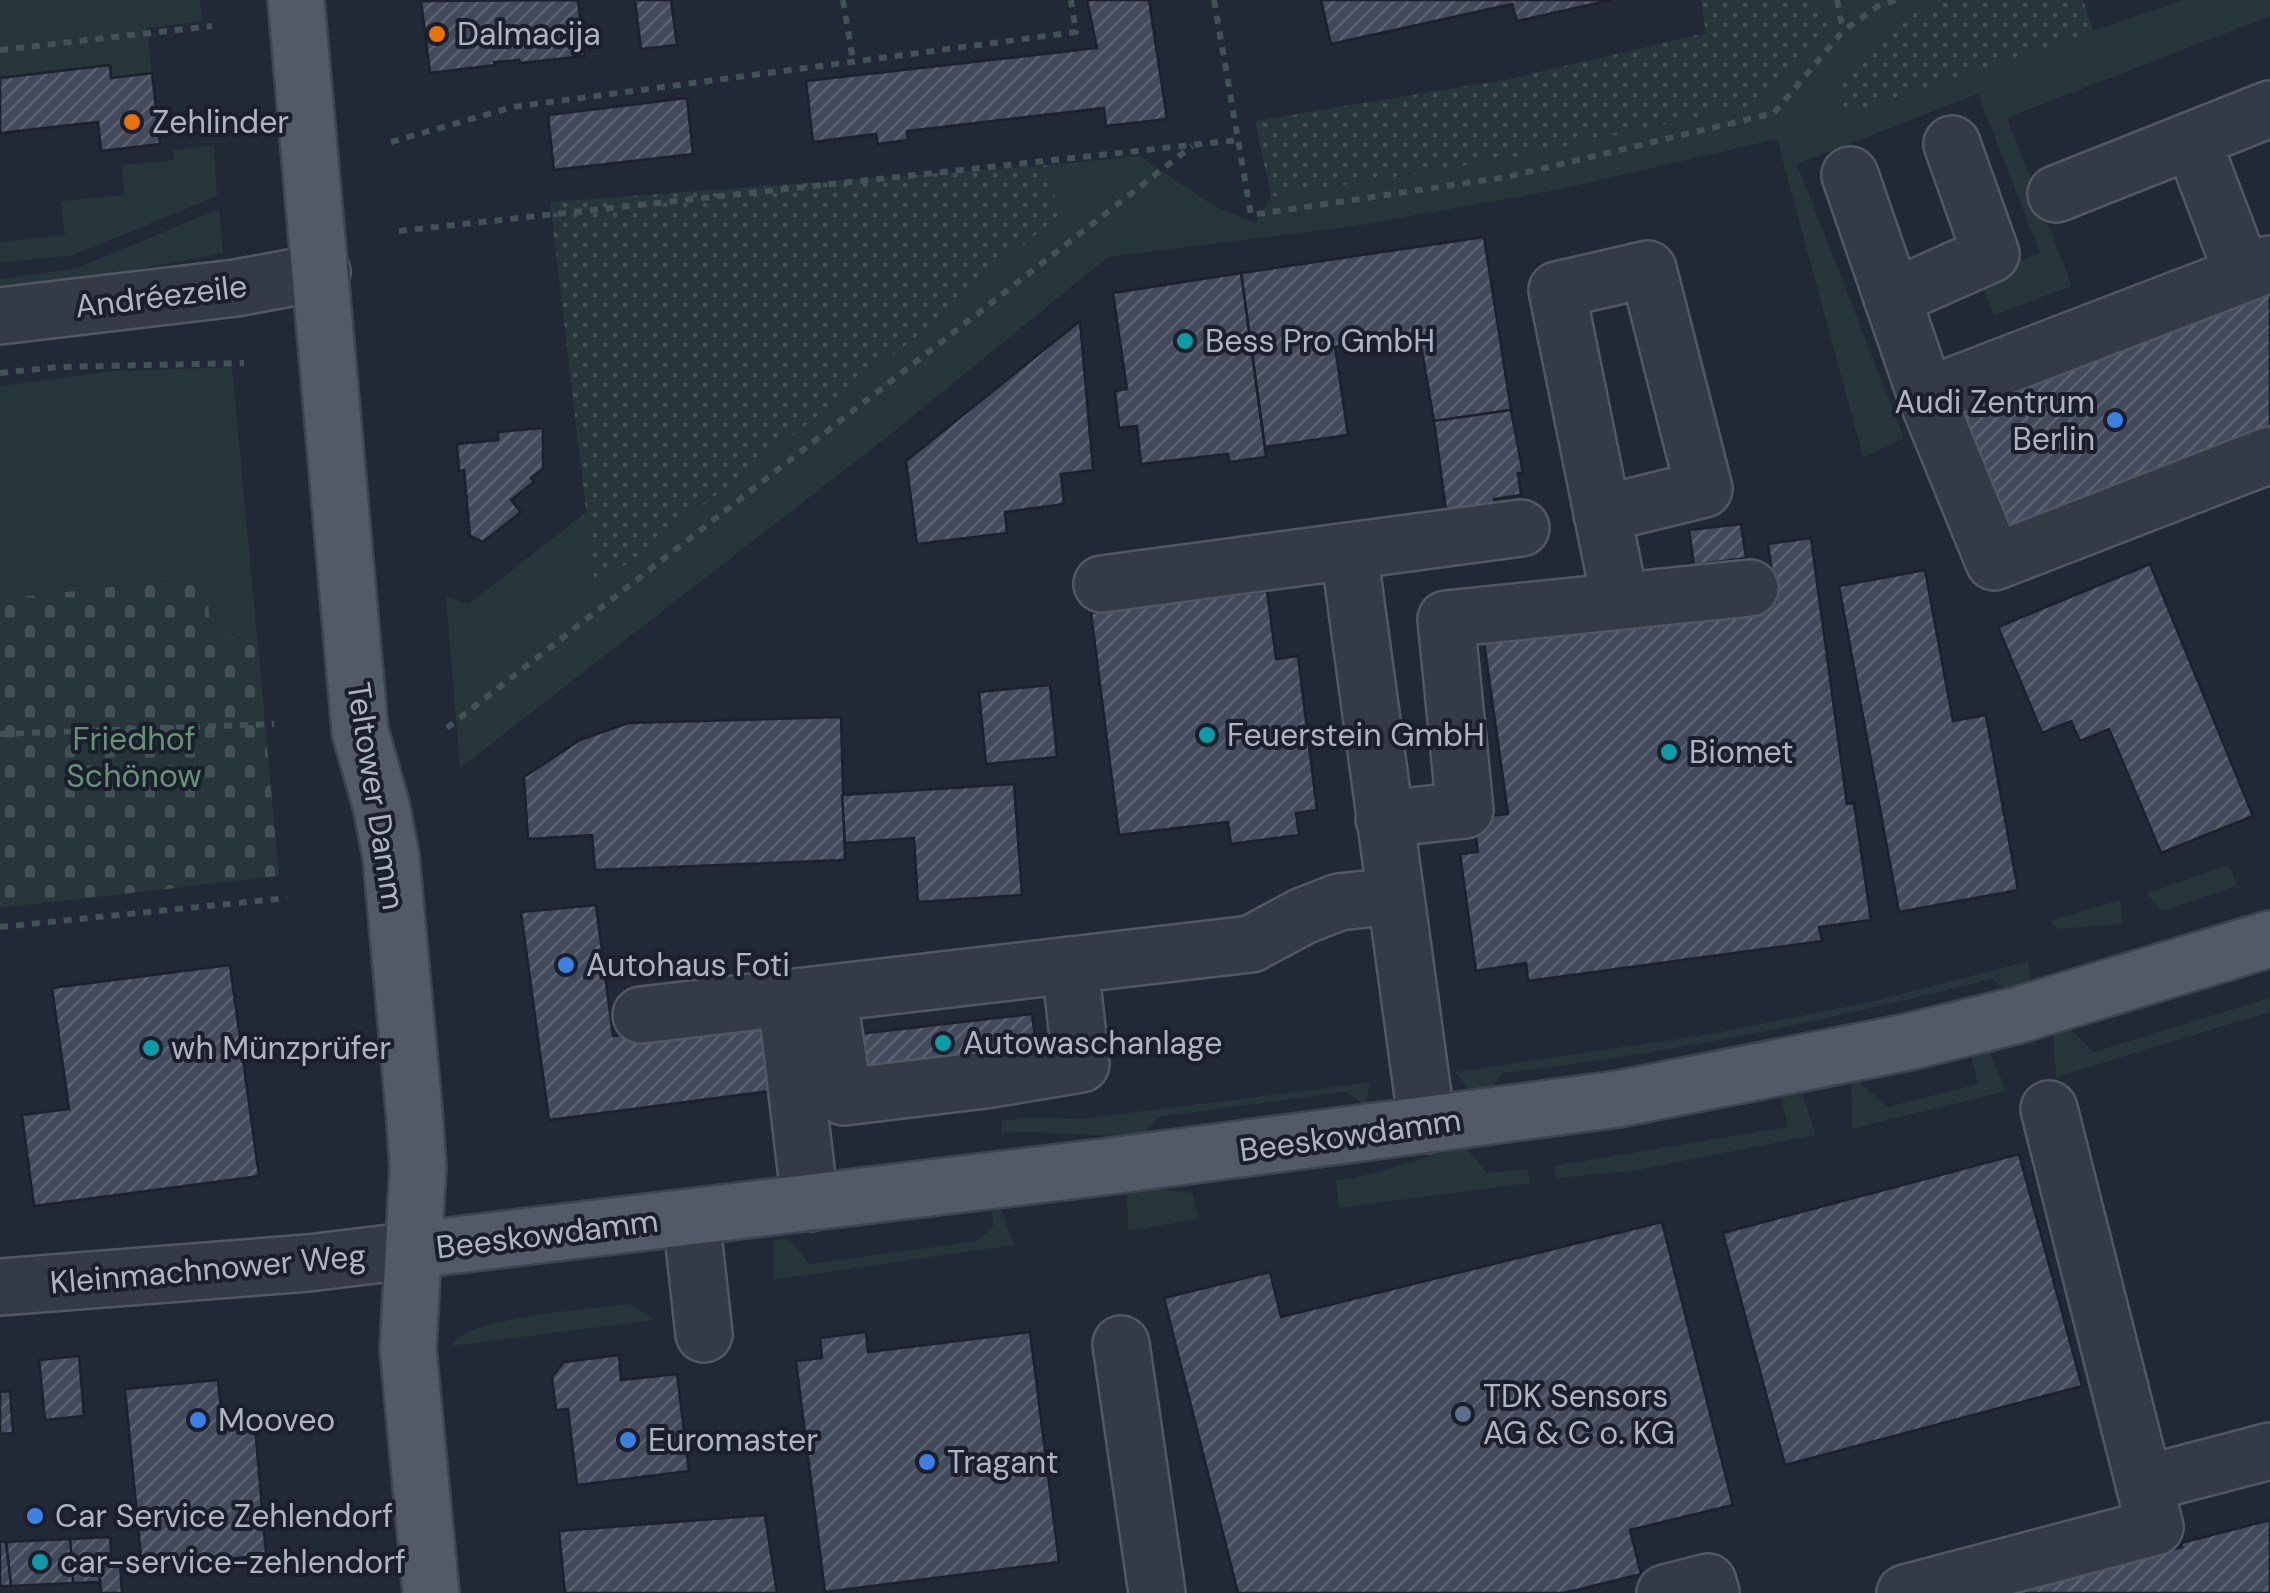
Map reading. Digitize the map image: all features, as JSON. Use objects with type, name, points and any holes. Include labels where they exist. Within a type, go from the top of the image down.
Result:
[{"type":"main road","name":"Teltower Damm","points":[[296,0],[360,731],[375,780],[390,856],[418,1166],[408,1348],[430,1593]]},
{"type":"main road","name":"Beeskowdamm","points":[[415,1250],[1618,1100],[1908,1042],[2018,1015],[2270,938]]},
{"type":"street","points":[[2056,194],[2270,109]]},
{"type":"street","points":[[1926,396],[2256,269],[2192,140]]},
{"type":"street","points":[[1892,298],[1992,254],[1952,144]]},
{"type":"street","points":[[1850,175],[1926,396],[1994,562],[2270,455]]},
{"type":"street","name":"Andréezeile","points":[[0,316],[236,288],[322,272]]},
{"type":"street","points":[[1602,514],[1620,601]]},
{"type":"street","points":[[1102,584],[1520,528]]},
{"type":"street","points":[[1348,552],[1427,1125]]},
{"type":"street","points":[[1384,819],[1465,810],[1446,619],[1750,588]]},
{"type":"street","points":[[1365,663],[1449,654]]},
{"type":"street","points":[[641,1015],[1251,944],[1339,902],[1394,896]]},
{"type":"street","points":[[807,997],[844,1097],[879,1093],[1081,1064],[1070,966]]},
{"type":"street","points":[[807,997],[810,1203]]},
{"type":"street","points":[[1906,1593],[2155,1526],[2049,1109]]},
{"type":"street","points":[[691,1217],[704,1334]]},
{"type":"street","name":"Kleinmachnower Weg","points":[[0,1287],[308,1263],[415,1250]]},
{"type":"street","points":[[1121,1344],[1157,1593]]},
{"type":"street","points":[[2144,1484],[2270,1451]]},
{"type":"street","points":[[1665,1593],[1708,1582],[1711,1593]]},
{"type":"path","points":[[843,0],[854,62]]},
{"type":"path","points":[[391,142],[514,107],[1076,32],[1071,0]]},
{"type":"path","points":[[1214,0],[1251,215],[1507,177],[1774,112],[1843,31],[1878,6],[1896,0]]},
{"type":"path","points":[[1837,0],[1843,31]]},
{"type":"path","points":[[0,50],[212,26]]},
{"type":"path","points":[[399,231],[1238,140]]},
{"type":"path","points":[[446,728],[1192,146]]},
{"type":"path","points":[[0,373],[58,367],[244,363]]},
{"type":"path","points":[[0,734],[274,724]]},
{"type":"path","points":[[0,927],[287,898]]},
{"type":"green space","points":[[0,0],[200,0],[202,21],[147,28],[152,73],[111,78],[109,66],[0,78]]},
{"type":"green space","points":[[1701,0],[1822,0],[1827,26],[1753,105],[1511,158],[1271,197],[1255,121],[1509,79],[1706,33]]},
{"type":"green space","points":[[1822,0],[1954,0],[1894,20],[1839,77],[1845,116],[2183,0],[2270,0],[2270,16],[2007,118],[2072,286],[1994,315],[1979,277],[2040,253],[1978,94],[1797,164],[1904,438],[1863,457],[1777,139],[1562,189],[1349,227],[1108,257],[886,438],[460,768],[446,597],[469,604],[586,512],[596,587],[1058,214],[1047,165],[1139,156],[1219,209],[1256,223],[1271,197],[1511,158],[1827,27]]},
{"type":"green space","points":[[1954,0],[2083,0],[2094,32],[1845,116],[1839,77],[1894,20]]},
{"type":"green space","points":[[214,145],[217,196],[74,255],[0,263],[0,242],[65,235],[61,201],[124,195],[122,165],[174,160],[173,150]]},
{"type":"green space","points":[[1047,165],[1059,214],[889,359],[595,588],[550,202]]},
{"type":"green space","points":[[219,209],[223,253],[70,282],[0,289],[0,279],[77,268]]},
{"type":"green space","points":[[232,367],[257,636],[211,638],[205,577],[0,599],[0,386],[112,371]]},
{"type":"green space","name":"Friedhof Schönow","points":[[206,577],[211,638],[257,636],[279,876],[0,908],[0,599]]},
{"type":"green space","points":[[2229,865],[2237,886],[2162,911],[2147,893]]},
{"type":"green space","points":[[2120,900],[2122,924],[2058,929],[2050,921]]},
{"type":"green space","points":[[2028,961],[2031,984],[2008,990],[1991,979],[1748,1034],[1502,1073],[1492,1089],[1471,1092],[1455,1072],[1710,1034],[1875,1001]]},
{"type":"green space","points":[[2270,998],[2270,1012],[2056,1077],[2053,1032],[2069,1028],[2093,1052]]},
{"type":"green space","points":[[1989,1050],[2006,1091],[1852,1129],[1851,1084],[1860,1082],[1887,1107],[1978,1084],[1971,1055]]},
{"type":"green space","points":[[1371,1082],[1364,1105],[1346,1092],[1158,1117],[1142,1135],[1002,1133],[1001,1121],[1029,1117],[1081,1119]]},
{"type":"green space","points":[[1802,1094],[1816,1135],[1632,1171],[1556,1178],[1554,1166],[1788,1127],[1781,1098]]},
{"type":"green space","points":[[1465,1147],[1487,1173],[1528,1169],[1530,1183],[1339,1208],[1336,1181]]},
{"type":"green space","points":[[1127,1191],[1192,1193],[1199,1219],[1128,1231]]},
{"type":"green space","points":[[1000,1206],[1014,1245],[773,1280],[773,1240],[788,1239],[810,1264],[976,1241],[993,1227],[992,1207]]},
{"type":"green space","points":[[630,1304],[655,1320],[451,1346],[480,1327],[505,1321]]},
{"type":"building","points":[[578,0],[585,56],[494,62],[495,65],[430,73],[421,1]]},
{"type":"building","points":[[635,0],[671,0],[677,45],[641,49]]},
{"type":"building","points":[[1087,0],[1149,0],[1167,119],[1106,126],[1104,108],[907,131],[908,140],[878,144],[876,134],[813,142],[806,81],[1097,48]]},
{"type":"building","points":[[1321,0],[1611,0],[1517,21],[1512,4],[1331,44]]},
{"type":"building","points":[[110,65],[111,78],[152,73],[160,144],[101,151],[98,122],[0,133],[0,78]]},
{"type":"building","points":[[687,98],[693,154],[554,170],[548,115]]},
{"type":"building","points":[[1484,237],[1511,410],[1434,421],[1419,334],[1335,347],[1348,435],[1265,447],[1241,273]]},
{"type":"building","name":"Bess Pro GmbH","points":[[1241,273],[1266,457],[1229,462],[1228,454],[1141,464],[1137,426],[1119,428],[1115,391],[1127,389],[1113,293]]},
{"type":"building","name":"Audi Zentrum Berlin","points":[[2270,286],[2270,432],[2004,536],[1955,409]]},
{"type":"building","points":[[1080,321],[1093,470],[1061,474],[1064,504],[1005,512],[1007,533],[917,544],[906,461]]},
{"type":"building","points":[[1511,410],[1523,473],[1518,473],[1521,495],[1446,510],[1434,421]]},
{"type":"building","points":[[543,428],[543,469],[531,478],[534,482],[511,500],[521,512],[483,542],[470,536],[464,470],[459,471],[457,444],[498,440],[498,432]]},
{"type":"building","points":[[1741,524],[1746,558],[1694,565],[1689,530]]},
{"type":"building","name":"Biomet","points":[[1811,538],[1847,804],[1854,803],[1871,920],[1819,927],[1822,941],[1528,981],[1526,963],[1476,971],[1460,854],[1478,852],[1473,818],[1508,814],[1484,642],[1776,602],[1768,544]]},
{"type":"building","points":[[2150,564],[2253,816],[2161,853],[2109,729],[2080,741],[2071,721],[2042,733],[1998,627]]},
{"type":"building","points":[[1925,570],[1953,721],[1986,715],[2018,890],[1899,912],[1839,586]]},
{"type":"building","name":"Feuerstein GmbH","points":[[1267,591],[1276,659],[1298,656],[1317,810],[1296,813],[1299,835],[1231,844],[1228,822],[1119,835],[1091,613]]},
{"type":"building","points":[[1050,685],[1057,757],[986,764],[979,692]]},
{"type":"building","points":[[841,717],[845,860],[595,870],[592,835],[528,839],[524,777],[580,740],[628,723]]},
{"type":"building","points":[[1014,784],[1022,895],[918,902],[914,838],[845,843],[842,795]]},
{"type":"building","name":"Autohaus Foti","points":[[596,905],[613,1036],[760,1017],[770,1091],[549,1120],[521,912]]},
{"type":"building","name":"wh Münzprüfer","points":[[230,965],[259,1176],[34,1206],[22,1115],[69,1109],[52,988]]},
{"type":"building","name":"Autowaschanlage","points":[[1032,1014],[1037,1051],[854,1072],[850,1035]]},
{"type":"building","points":[[2019,1154],[2082,1386],[1785,1465],[1723,1233]]},
{"type":"building","points":[[1662,1222],[1733,1505],[1630,1530],[1641,1574],[1564,1593],[1238,1593],[1164,1298],[1270,1272],[1281,1317]]},
{"type":"building","name":"Tragant","points":[[866,1332],[868,1352],[1030,1332],[1059,1562],[825,1592],[796,1361],[822,1358],[820,1338]]},
{"type":"building","name":"Euromaster","points":[[619,1355],[621,1380],[677,1374],[689,1471],[577,1485],[568,1409],[556,1410],[552,1377],[564,1362]]},
{"type":"building","points":[[79,1356],[84,1416],[45,1420],[39,1360]]},
{"type":"building","points":[[218,1380],[222,1418],[254,1414],[266,1555],[142,1568],[125,1389]]},
{"type":"building","points":[[10,1391],[13,1433],[0,1434],[0,1392]]},
{"type":"building","points":[[765,1515],[777,1593],[565,1593],[559,1531]]},
{"type":"building","points":[[2270,1520],[2270,1593],[1985,1593],[2142,1558],[2182,1547],[2181,1543]]},
{"type":"building","points":[[110,1537],[112,1564],[99,1565],[100,1582],[73,1583],[70,1539]]},
{"type":"building","name":"car-service-zehlendorf","points":[[70,1539],[73,1583],[11,1586],[6,1542]]},
{"type":"building","points":[[0,1542],[6,1542],[11,1586],[0,1586]]},
{"type":"building","points":[[120,1563],[122,1593],[101,1593],[99,1565]]},
{"type":"place","name":"Dalmacija","points":[[437,34]]},
{"type":"place","name":"Zehlinder","points":[[132,122]]},
{"type":"place","name":"Bess Pro GmbH","points":[[1185,341]]},
{"type":"place","name":"Audi Zentrum Berlin","points":[[2115,420]]},
{"type":"place","name":"Feuerstein GmbH","points":[[1207,735]]},
{"type":"place","name":"Biomet","points":[[1669,752]]},
{"type":"place","name":"Autohaus Foti","points":[[566,965]]},
{"type":"place","name":"Autowaschanlage","points":[[943,1043]]},
{"type":"place","name":"wh Münzprüfer","points":[[151,1048]]},
{"type":"place","name":"TDK Sensors AG & C o. KG","points":[[1463,1414]]},
{"type":"place","name":"Mooveo","points":[[198,1420]]},
{"type":"place","name":"Euromaster","points":[[628,1440]]},
{"type":"place","name":"Tragant","points":[[927,1462]]},
{"type":"place","name":"Car Service Zehlendorf","points":[[35,1516]]},
{"type":"place","name":"car-service-zehlendorf","points":[[40,1562]]}]
